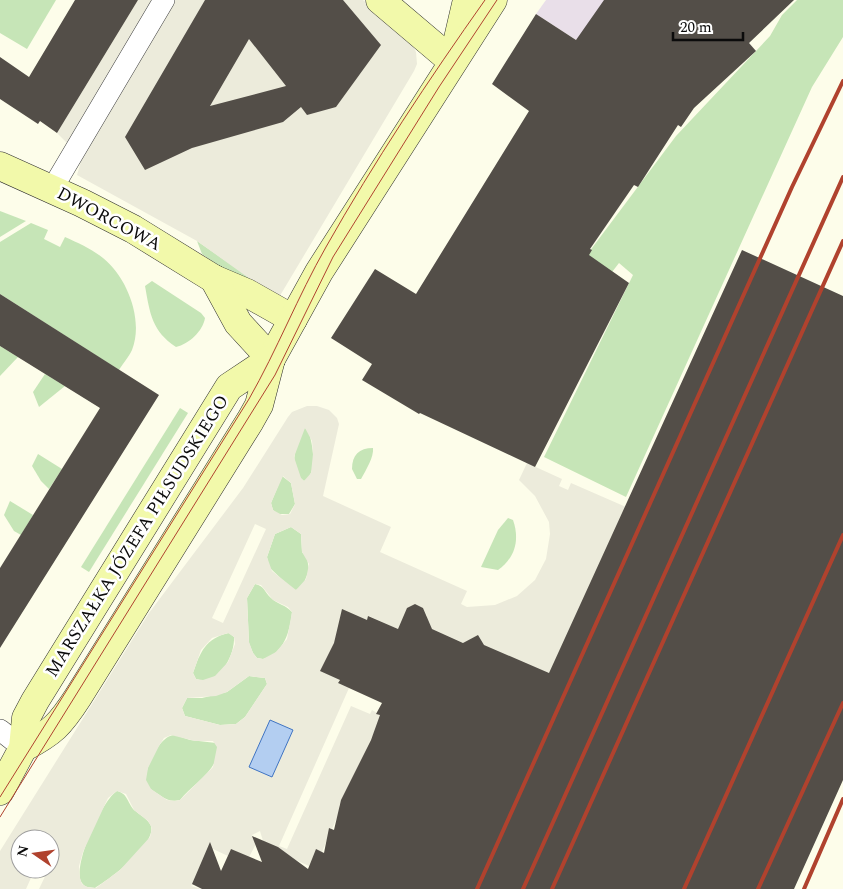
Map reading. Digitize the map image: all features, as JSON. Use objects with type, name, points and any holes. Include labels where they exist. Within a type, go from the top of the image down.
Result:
[{"type":"street","points":[[52,189],[164,0]]},
{"type":"street","points":[[380,0],[452,61]]},
{"type":"street","points":[[452,61],[467,0]]},
{"type":"street","points":[[271,359],[319,272],[452,61],[493,0]]},
{"type":"street","name":"DWORCOWA","points":[[0,166],[133,229],[214,279],[247,293],[293,319]]},
{"type":"street","name":"DWORCOWA","points":[[214,279],[238,323],[271,359]]},
{"type":"street","name":"MARSZAŁKA JÓZEFA PIŁSUDSKIEGO","points":[[23,748],[50,734],[64,718],[250,421],[259,405],[271,359]]},
{"type":"street","name":"MARSZAŁKA JÓZEFA PIŁSUDSKIEGO","points":[[0,791],[23,748],[26,718],[34,701],[229,387],[271,359]]},
{"type":"street","points":[[0,730],[23,748]]},
{"type":"shaded area","points":[[138,0],[363,0],[412,44],[416,52],[417,64],[414,71],[278,299],[197,241],[77,175],[82,158],[57,133]]},
{"type":"shaded area","points":[[546,0],[694,0],[576,40],[536,14]]},
{"type":"shaded area","points":[[307,406],[317,406],[329,410],[337,418],[339,424],[323,496],[391,527],[380,552],[467,591],[461,604],[467,607],[495,605],[517,596],[535,580],[546,559],[550,534],[549,522],[535,496],[519,480],[527,463],[562,479],[559,486],[568,490],[571,483],[626,507],[549,674],[480,644],[477,637],[472,638],[468,645],[423,625],[427,616],[423,608],[415,604],[411,635],[369,616],[338,683],[349,688],[279,846],[287,849],[351,706],[370,714],[372,710],[382,716],[339,806],[341,808],[332,829],[329,828],[331,830],[322,852],[316,850],[309,866],[278,852],[263,841],[260,831],[252,835],[256,844],[249,857],[231,849],[228,856],[213,849],[203,859],[195,884],[191,886],[202,889],[39,889],[44,879],[60,879],[60,829],[14,829],[149,613],[243,488],[292,412]],"holes":[[[305,428],[312,441],[313,454],[311,473],[304,481],[301,478],[294,457]],[[283,476],[291,483],[295,504],[290,514],[282,515],[273,510],[271,503]],[[255,524],[266,529],[223,623],[212,618]],[[291,527],[301,534],[302,552],[309,564],[306,579],[296,590],[272,571],[267,557],[275,534]],[[255,584],[261,585],[273,600],[288,607],[292,612],[287,639],[276,652],[263,659],[257,658],[249,642],[247,598]],[[228,633],[234,637],[235,644],[228,662],[215,676],[203,680],[196,679],[193,673],[201,650],[212,638]],[[249,676],[265,678],[267,684],[245,717],[236,724],[220,725],[185,716],[182,708],[187,698],[216,696],[227,692]],[[171,735],[195,741],[213,741],[217,747],[213,767],[180,800],[175,801],[167,800],[151,789],[146,780],[148,768],[164,738]],[[117,791],[126,794],[134,810],[148,821],[152,828],[150,837],[120,870],[96,888],[87,887],[82,884],[79,866],[83,852],[108,798]]]},
{"type":"shaded area","points":[[10,835],[10,879],[30,879],[26,889],[0,889],[0,851]]},
{"type":"green space","points":[[0,0],[56,0],[27,49],[0,33]]},
{"type":"green space","points":[[797,0],[843,0],[843,37],[812,87],[626,497],[544,457],[633,275],[619,263],[503,413],[568,280],[676,136],[770,36],[782,15]]},
{"type":"green space","points":[[0,211],[26,221],[0,237]]},
{"type":"green space","points":[[31,223],[48,230],[44,239],[60,247],[65,237],[85,246],[103,258],[119,276],[131,300],[136,326],[132,350],[119,370],[0,294],[0,242]]},
{"type":"green space","points":[[197,241],[252,279],[254,281],[250,288],[202,254]]},
{"type":"green space","points":[[152,281],[201,313],[205,318],[204,323],[195,336],[186,343],[176,347],[162,335],[153,321],[145,286]]},
{"type":"green space","points":[[0,346],[18,357],[0,376]]},
{"type":"green space","points":[[45,374],[65,386],[39,407],[33,392]]},
{"type":"green space","points":[[180,408],[188,413],[89,572],[81,567]]},
{"type":"green space","points":[[304,428],[308,429],[311,441],[313,464],[309,477],[304,481],[299,476],[294,463],[298,441]]},
{"type":"green space","points":[[373,448],[367,468],[361,479],[357,479],[352,469],[355,456],[364,449]]},
{"type":"green space","points":[[38,454],[62,469],[49,489],[41,481],[32,466]]},
{"type":"green space","points":[[282,476],[291,483],[295,504],[289,514],[277,514],[273,510],[271,503]]},
{"type":"green space","points":[[10,501],[33,515],[21,535],[14,531],[4,515]]},
{"type":"green space","points":[[508,518],[513,520],[516,535],[512,554],[498,570],[481,567],[498,530]]},
{"type":"green space","points":[[291,527],[301,534],[302,552],[307,558],[309,570],[303,585],[296,590],[292,589],[269,567],[267,557],[275,534]]},
{"type":"green space","points":[[255,584],[261,586],[273,600],[292,612],[290,627],[285,641],[276,652],[263,659],[257,658],[249,643],[247,598]]},
{"type":"green space","points":[[229,633],[234,637],[234,645],[224,668],[211,678],[204,680],[196,679],[193,673],[201,652],[209,642]]},
{"type":"green space","points":[[249,676],[265,678],[267,684],[245,717],[236,724],[220,725],[185,716],[182,708],[187,698],[202,698],[227,692]]},
{"type":"green space","points":[[175,735],[190,740],[216,743],[218,752],[216,760],[206,774],[180,800],[174,801],[165,799],[150,789],[146,783],[146,777],[150,762],[158,746],[169,736]]},
{"type":"green space","points":[[117,791],[121,792],[134,810],[148,821],[151,826],[151,834],[139,852],[121,869],[95,888],[86,887],[82,883],[80,875],[85,849],[104,806]]},
{"type":"water","points":[[270,720],[293,730],[272,777],[249,767]]},
{"type":"building","points":[[75,0],[138,0],[57,133],[40,121],[38,124],[0,99],[0,57],[29,77]]},
{"type":"building","points":[[205,0],[343,0],[381,45],[336,107],[307,115],[301,107],[283,122],[192,148],[145,170],[125,137]],"holes":[[[249,39],[286,86],[210,106]]]},
{"type":"building","points":[[604,0],[794,0],[749,43],[756,51],[694,108],[681,127],[678,125],[638,187],[634,185],[590,249],[592,250],[589,255],[629,283],[535,467],[419,414],[362,380],[372,364],[331,338],[375,269],[416,294],[529,111],[492,84],[536,14],[576,40]]},
{"type":"building","points":[[742,250],[843,296],[843,780],[794,889],[202,889],[192,884],[210,842],[221,871],[231,849],[262,862],[252,836],[278,847],[308,869],[316,849],[324,853],[329,828],[334,830],[341,800],[371,740],[380,715],[376,714],[382,703],[338,683],[340,680],[320,671],[334,643],[342,609],[367,620],[368,616],[398,629],[407,608],[415,604],[423,608],[432,629],[463,643],[478,635],[484,645],[549,673]]},
{"type":"building","points":[[0,294],[159,395],[0,648],[0,568],[100,408],[0,346]]},
{"type":"tram line","points":[[0,797],[249,399],[344,215],[423,90],[485,0]]},
{"type":"tram line","points":[[0,817],[275,375],[333,257],[439,87],[497,0]]},
{"type":"railway","points":[[477,889],[792,187],[843,81]]},
{"type":"railway","points":[[523,889],[843,177]]},
{"type":"railway","points":[[552,889],[843,241]]},
{"type":"railway","points":[[684,889],[843,535]]},
{"type":"railway","points":[[758,889],[843,703]]},
{"type":"railway","points":[[804,889],[843,799]]}]
